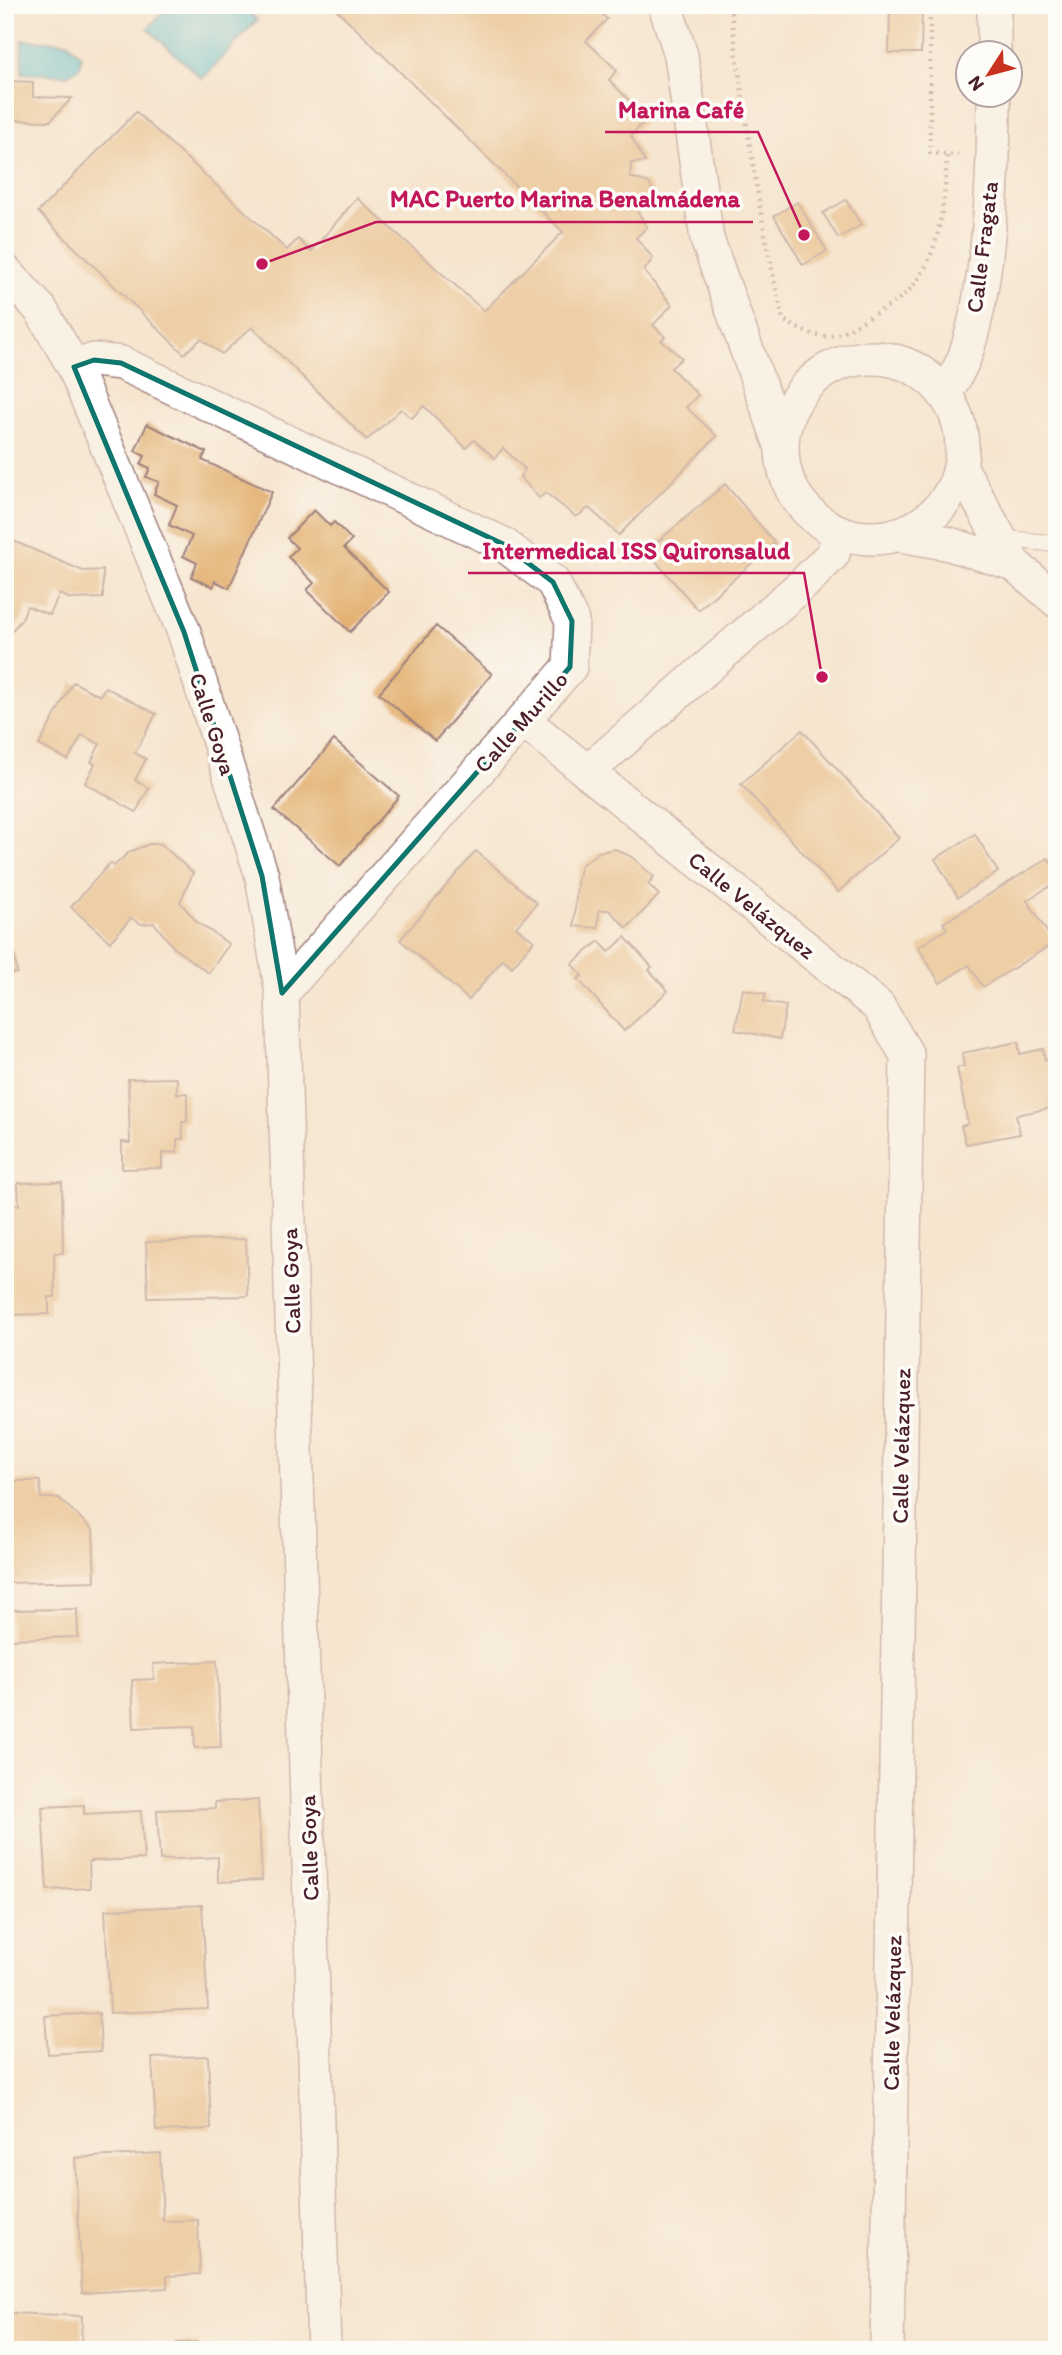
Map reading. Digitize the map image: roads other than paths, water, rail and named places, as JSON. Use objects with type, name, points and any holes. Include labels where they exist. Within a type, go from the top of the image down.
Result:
[{"type":"street","points":[[665,5],[681,55],[707,239],[782,448],[786,475],[798,499],[816,519],[839,532],[879,538],[900,535],[1007,551]]},
{"type":"street","points":[[994,5],[994,38]]},
{"type":"street","name":"Calle Fragata","points":[[945,394],[965,356],[981,284],[994,155],[994,108]]},
{"type":"street","name":"Calle Goya","points":[[5,271],[41,310],[74,367],[184,632],[261,876],[282,993],[324,2350]]},
{"type":"street","points":[[782,448],[789,411],[811,381],[844,362],[881,358],[917,369],[945,394],[958,417],[963,442],[961,468],[939,510],[900,535]]},
{"type":"street","name":"Calle Murillo","points":[[74,367],[94,360],[121,363],[503,544],[553,582],[572,621],[570,667],[282,993]]},
{"type":"street","points":[[961,468],[1007,551],[1057,601]]},
{"type":"street","points":[[587,772],[803,584],[832,554],[839,532]]},
{"type":"street","name":"Calle Velázquez","points":[[523,720],[877,1006],[908,1055],[887,2350]]},
{"type":"lane","points":[[1007,551],[1057,544]]},
{"type":"water","points":[[170,5],[241,5],[257,20],[202,79],[148,29]]},
{"type":"water","points":[[22,40],[68,42],[81,56],[80,67],[67,75],[22,73]]},
{"type":"place","name":"Marina Café","points":[[804,235]]},
{"type":"place","name":"MAC Puerto Marina Benalmádena","points":[[262,264]]},
{"type":"place","name":"Intermedical ISS Quironsalud","points":[[822,677]]}]
